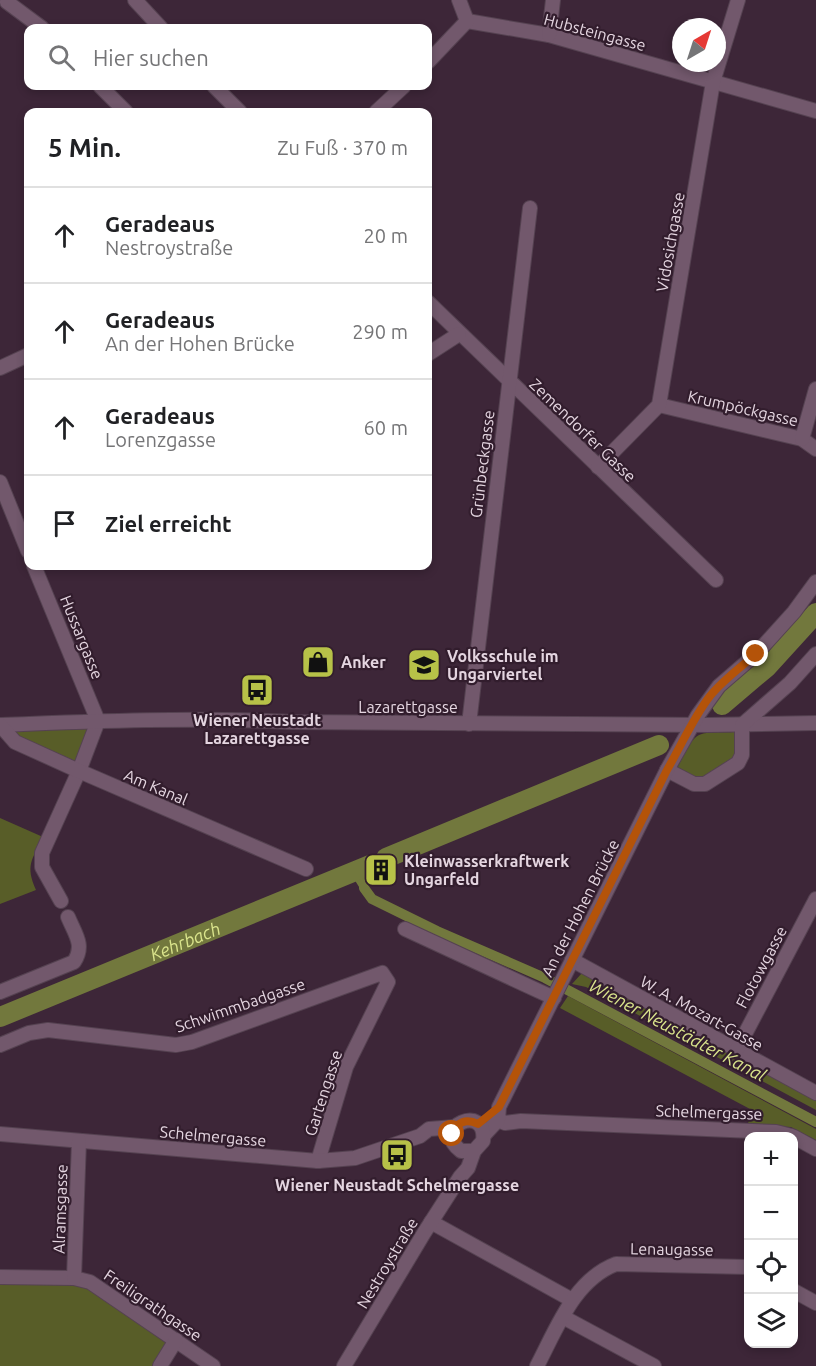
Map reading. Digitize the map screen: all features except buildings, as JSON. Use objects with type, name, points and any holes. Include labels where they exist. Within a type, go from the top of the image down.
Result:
[{"type":"street","points":[[136,0],[157,24]]},
{"type":"street","points":[[432,58],[467,21],[459,0]]},
{"type":"street","points":[[549,35],[554,0]]},
{"type":"street","name":"Vidosichgasse","points":[[659,405],[713,82],[738,0]]},
{"type":"street","points":[[5,5],[36,24]]},
{"type":"street","name":"Hubsteingasse","points":[[467,21],[549,35],[816,111]]},
{"type":"street","points":[[104,90],[122,108]]},
{"type":"street","points":[[218,90],[236,108]]},
{"type":"street","points":[[380,108],[400,90]]},
{"type":"street","name":"Grünbeckgasse","points":[[469,723],[530,208]]},
{"type":"street","name":"Zemendorfer Gasse","points":[[432,306],[716,580]]},
{"type":"street","points":[[432,351],[459,334]]},
{"type":"street","points":[[0,368],[24,357]]},
{"type":"street","points":[[802,439],[816,389]]},
{"type":"street","points":[[598,467],[659,405]]},
{"type":"street","name":"Krumpöckgasse","points":[[659,405],[802,439],[816,449]]},
{"type":"street","points":[[0,482],[24,541]]},
{"type":"street","name":"Hussargasse","points":[[36,570],[98,721]]},
{"type":"street","name":"An der Hohen Brücke","points":[[481,1129],[499,1114],[554,996],[667,770],[708,698],[756,654],[794,612],[816,582]]},
{"type":"street","points":[[667,770],[694,784],[705,784],[738,763],[742,754],[742,725],[790,683],[816,654]]},
{"type":"street","name":"Lazarettgasse","points":[[0,725],[98,721],[245,720],[692,725],[816,723]]},
{"type":"street","points":[[58,896],[42,867],[42,853],[79,771],[98,721]]},
{"type":"street","name":"Am Kanal","points":[[0,725],[15,741],[306,869]]},
{"type":"street","name":"Flotowgasse","points":[[736,1051],[816,899]]},
{"type":"street","points":[[0,992],[74,962],[80,954],[80,944],[68,917]]},
{"type":"street","points":[[405,929],[554,996]]},
{"type":"street","name":"W. A. Mozart-Gasse","points":[[570,964],[816,1094]]},
{"type":"street","name":"Schwimmbadgasse","points":[[0,1045],[29,1033],[48,1030],[176,1045],[192,1042],[382,972]]},
{"type":"street","name":"Gartengasse","points":[[318,1161],[345,1067],[388,982],[382,972]]},
{"type":"street","name":"Schelmergasse","points":[[499,1114],[521,1121],[744,1132]]},
{"type":"street","points":[[461,1142],[466,1120],[481,1129]]},
{"type":"street","name":"Nestroystraße","points":[[344,1366],[431,1222],[468,1168],[461,1142],[483,1142],[481,1129]]},
{"type":"street","name":"Schelmergasse","points":[[0,1134],[318,1161],[355,1158],[420,1136],[461,1142]]},
{"type":"street","name":"Schelmergasse","points":[[798,1140],[816,1149]]},
{"type":"street","name":"Alramsgasse","points":[[74,1278],[79,1141]]},
{"type":"street","points":[[431,1222],[572,1300]]},
{"type":"street","name":"Lenaugasse","points":[[537,1366],[572,1300],[600,1270],[616,1264],[744,1267]]},
{"type":"street","name":"Freiligrathgasse","points":[[0,1277],[74,1278],[90,1282],[213,1366]]},
{"type":"street","points":[[798,1293],[816,1303]]},
{"type":"street","points":[[563,1317],[654,1366]]},
{"type":"street","points":[[160,1366],[176,1340]]},
{"type":"green space","points":[[18,729],[88,729],[76,761],[73,762],[16,735]]},
{"type":"green space","points":[[712,732],[737,732],[736,758],[704,779],[694,779],[677,768],[698,735]]},
{"type":"green space","points":[[0,818],[43,837],[30,868],[36,890],[0,904]]},
{"type":"green space","points":[[582,973],[816,1099],[816,1110],[586,987],[572,984]]},
{"type":"green space","points":[[568,996],[816,1129],[816,1140],[791,1127],[748,1125],[750,1109],[560,1008]]},
{"type":"green space","points":[[0,1284],[83,1284],[168,1341],[153,1366],[0,1366]]},
{"type":"waterway","name":"Kehrbach","points":[[722,705],[767,667],[816,613]]},
{"type":"waterway","name":"Kehrbach","points":[[386,858],[659,745]]},
{"type":"waterway","name":"Kehrbach","points":[[0,1017],[370,865]]},
{"type":"waterway","name":"Wiener Neustädter Kanal","points":[[355,871],[363,884]]},
{"type":"waterway","name":"Wiener Neustädter Kanal","points":[[364,888],[372,899],[437,931],[545,978],[816,1122]]},
{"type":"place","name":"Anker","points":[[318,662]]},
{"type":"place","name":"Volksschule im Ungarviertel","points":[[424,665]]},
{"type":"place","name":"Wiener Neustadt Lazarettgasse","points":[[257,690]]},
{"type":"place","name":"Kleinwasserkraftwerk Ungarfeld","points":[[381,870]]},
{"type":"place","name":"Wiener Neustadt Schelmergasse","points":[[397,1155]]},
{"type":"route","points":[[452,1134],[459,1123],[466,1120],[478,1124],[499,1107],[667,770],[692,725],[708,698],[756,654]]}]
